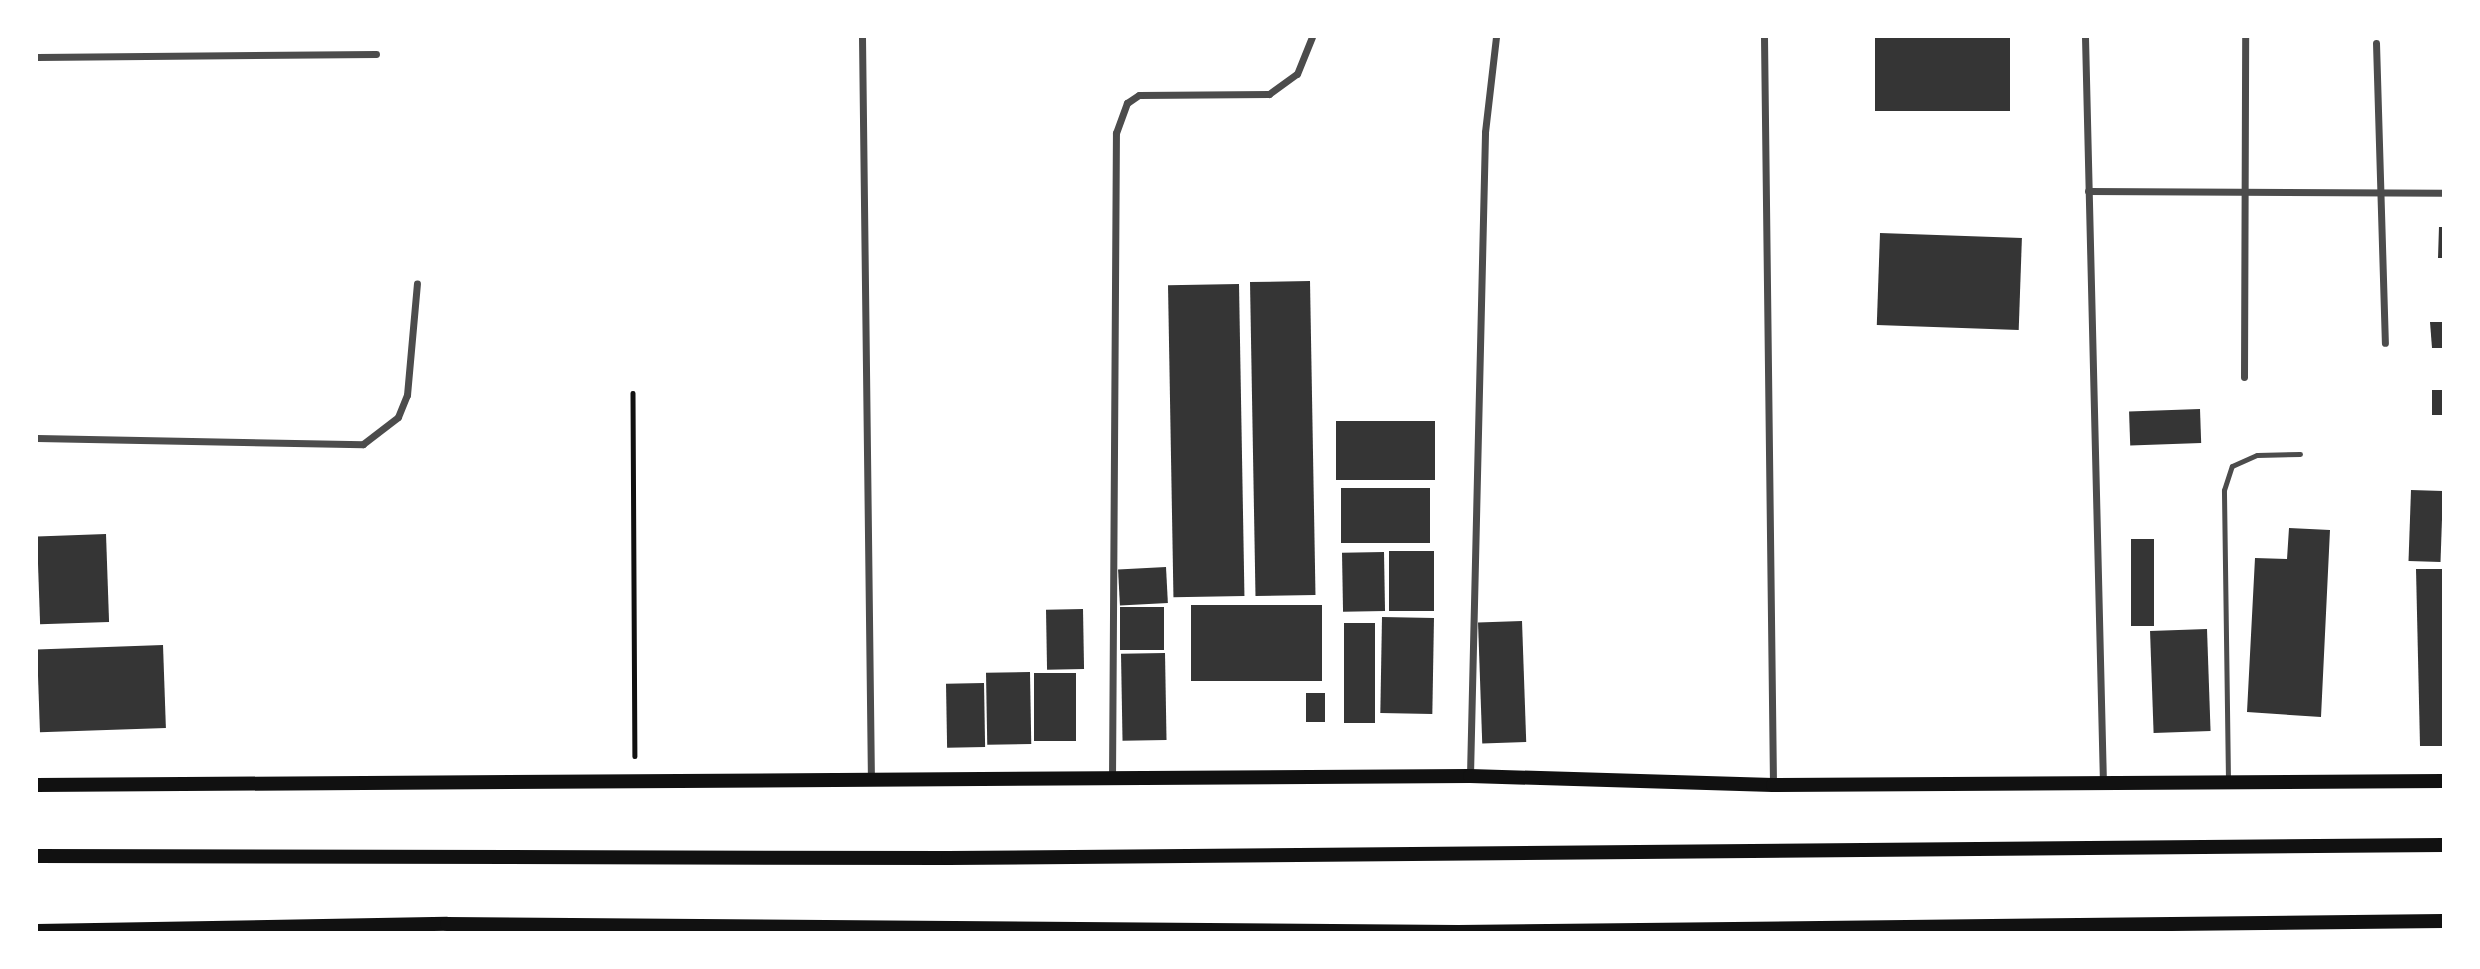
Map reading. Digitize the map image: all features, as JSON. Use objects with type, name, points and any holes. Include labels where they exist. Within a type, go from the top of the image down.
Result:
[{"type":"main road","points":[[37,785],[1470,776],[1773,785],[2443,781]]},
{"type":"main road","points":[[37,856],[948,858],[2443,845]]},
{"type":"main road","points":[[37,931],[447,925],[1458,932],[2399,927],[2443,921]]},
{"type":"street","points":[[862,37],[870,780]]},
{"type":"street","points":[[1112,779],[1116,133],[1127,103],[1139,95],[1269,93],[1297,74],[1312,37]]},
{"type":"street","points":[[1470,776],[1485,132],[1496,37]]},
{"type":"street","points":[[1764,37],[1773,785]]},
{"type":"street","points":[[2085,37],[2103,783]]},
{"type":"street","points":[[2244,377],[2245,37]]},
{"type":"street","points":[[2376,43],[2385,343]]},
{"type":"street","points":[[37,57],[376,54]]},
{"type":"street","points":[[2088,191],[2443,192]]},
{"type":"street","points":[[37,438],[363,444],[398,417],[407,395],[417,283]]},
{"type":"lane","points":[[2228,782],[2224,490],[2232,466],[2257,455],[2300,454]]},
{"type":"path","points":[[633,393],[635,781]]},
{"type":"building","points":[[1875,37],[2010,37],[2010,111],[1875,111]]},
{"type":"building","points":[[2439,227],[2443,227],[2443,258],[2438,258]]},
{"type":"building","points":[[1880,233],[2022,238],[2019,330],[1877,325]]},
{"type":"building","points":[[1310,281],[1315,595],[1255,596],[1250,282]]},
{"type":"building","points":[[1239,284],[1244,596],[1173,597],[1168,285]]},
{"type":"building","points":[[2430,322],[2443,322],[2443,348],[2432,348]]},
{"type":"building","points":[[2432,390],[2443,390],[2443,415],[2432,415]]},
{"type":"building","points":[[2200,409],[2201,443],[2130,445],[2129,411]]},
{"type":"building","points":[[1336,421],[1435,421],[1435,480],[1336,480]]},
{"type":"building","points":[[1341,488],[1430,488],[1430,543],[1341,543]]},
{"type":"building","points":[[2411,490],[2443,491],[2441,562],[2409,561]]},
{"type":"building","points":[[2289,528],[2330,530],[2321,717],[2247,712],[2255,558],[2287,559]]},
{"type":"building","points":[[106,534],[109,622],[40,624],[37,536]]},
{"type":"building","points":[[2131,539],[2154,539],[2154,626],[2131,626]]},
{"type":"building","points":[[1389,551],[1434,551],[1434,611],[1389,611]]},
{"type":"building","points":[[1384,552],[1385,611],[1343,612],[1342,553]]},
{"type":"building","points":[[1166,567],[1168,603],[1120,605],[1118,570]]},
{"type":"building","points":[[2416,569],[2443,569],[2443,746],[2420,746]]},
{"type":"building","points":[[1191,605],[1322,605],[1322,681],[1191,681]]},
{"type":"building","points":[[1120,607],[1164,607],[1164,650],[1120,650]]},
{"type":"building","points":[[1083,609],[1084,669],[1047,670],[1046,610]]},
{"type":"building","points":[[1382,617],[1434,618],[1432,714],[1380,713]]},
{"type":"building","points":[[1522,621],[1526,742],[1482,743],[1478,623]]},
{"type":"building","points":[[1344,623],[1375,623],[1375,723],[1344,723]]},
{"type":"building","points":[[2207,629],[2211,731],[2154,733],[2150,631]]},
{"type":"building","points":[[163,645],[166,728],[40,732],[37,649]]},
{"type":"building","points":[[1165,653],[1167,740],[1123,741],[1121,654]]},
{"type":"building","points":[[1030,672],[1031,744],[987,745],[986,673]]},
{"type":"building","points":[[1034,673],[1076,673],[1076,741],[1034,741]]},
{"type":"building","points":[[984,683],[985,747],[947,748],[946,684]]},
{"type":"building","points":[[1306,693],[1325,693],[1325,722],[1306,722]]}]
